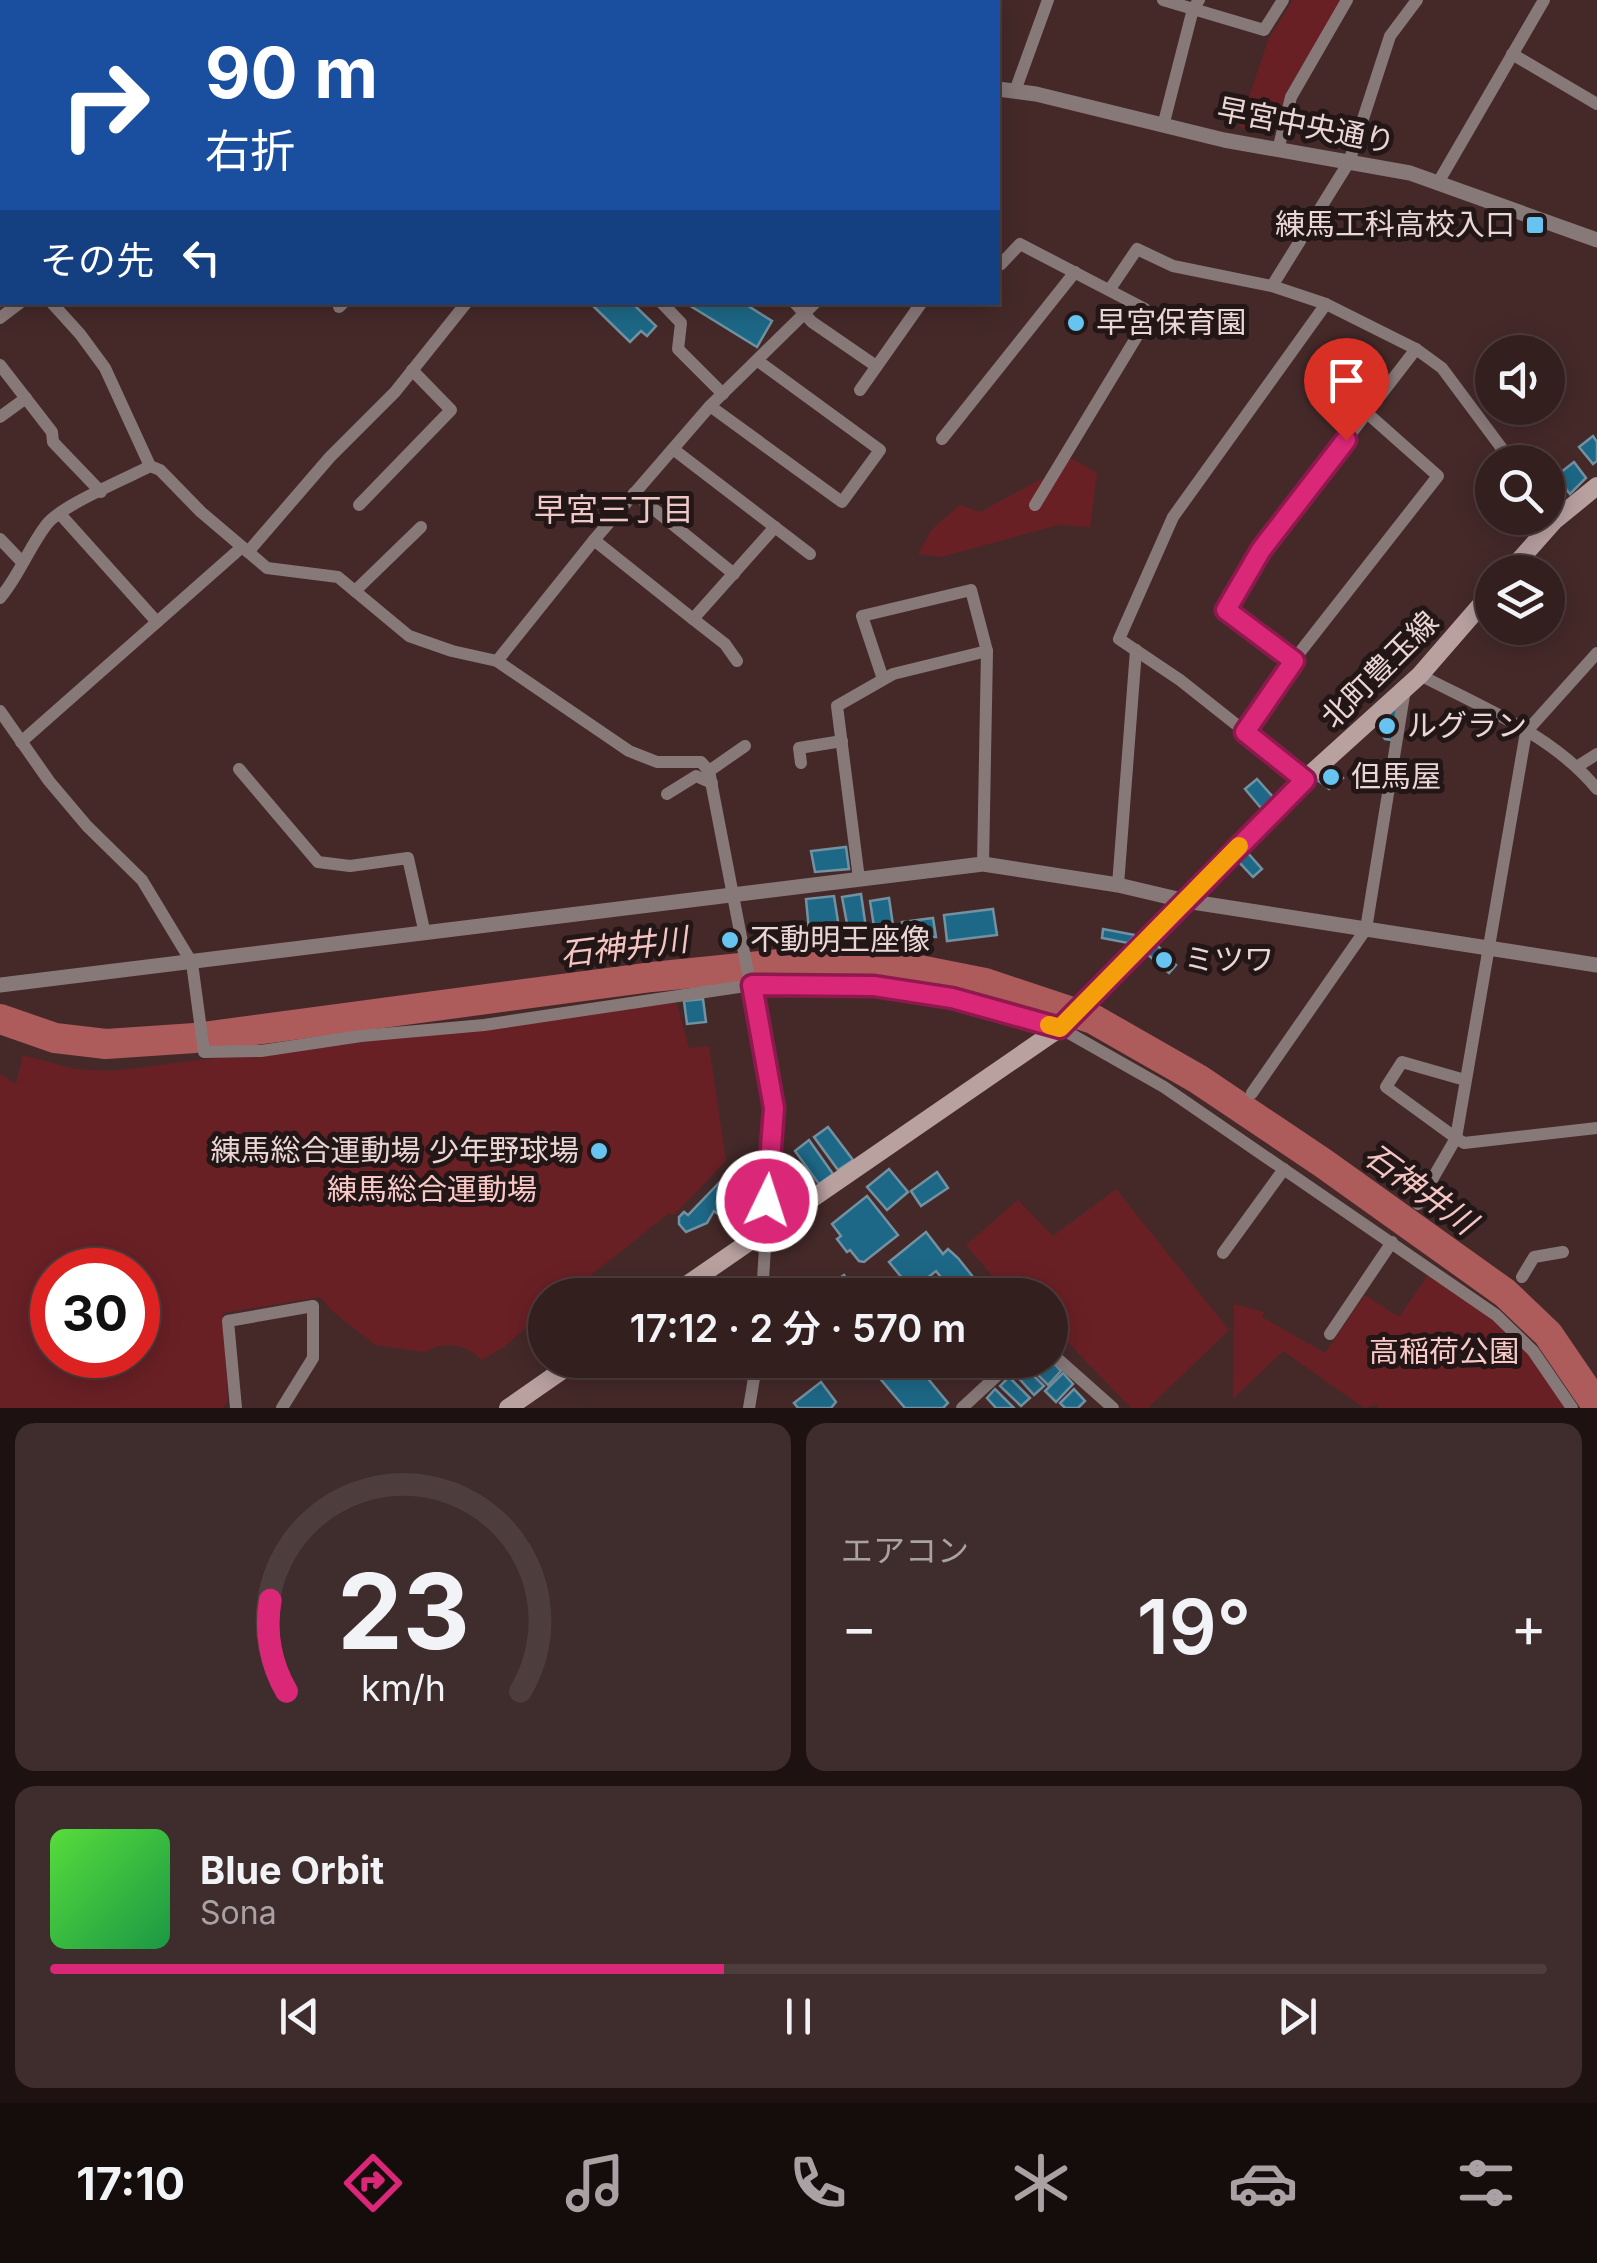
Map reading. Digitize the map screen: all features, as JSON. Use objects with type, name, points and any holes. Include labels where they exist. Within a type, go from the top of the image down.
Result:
[{"type":"main road","points":[[1565,507],[1597,486]]},
{"type":"main road","name":"北町豊玉線","points":[[1060,1028],[1305,780],[1420,675],[1475,612]]},
{"type":"main road","points":[[697,1278],[1060,1028]]},
{"type":"main road","points":[[508,1408],[550,1378]]},
{"type":"street","points":[[1015,91],[1048,0]]},
{"type":"street","points":[[1163,0],[1196,5],[1264,30],[1282,0]]},
{"type":"street","points":[[1278,150],[1291,98],[1348,0]]},
{"type":"street","points":[[1272,286],[1349,162],[1390,36],[1416,0]]},
{"type":"street","points":[[1439,182],[1544,0]]},
{"type":"street","points":[[1163,126],[1196,5]]},
{"type":"street","points":[[1512,54],[1597,104]]},
{"type":"street","name":"早宮中央通り","points":[[1000,90],[1439,182],[1597,240]]},
{"type":"street","points":[[1000,263],[1020,244],[1145,309],[1148,318],[1036,504]]},
{"type":"street","points":[[1110,289],[1137,248],[1173,266],[1272,286],[1326,304],[1416,349],[1442,368],[1499,445]]},
{"type":"street","points":[[942,439],[1075,272]]},
{"type":"street","points":[[1305,780],[1118,639],[1173,517],[1326,304]]},
{"type":"street","points":[[55,305],[105,368],[155,468],[267,568],[338,577],[410,636],[497,662],[629,751],[657,762],[701,762],[711,777],[774,1108],[763,1278]]},
{"type":"street","points":[[20,742],[245,549],[412,370],[465,305]]},
{"type":"street","points":[[664,305],[681,323],[678,349],[722,394]]},
{"type":"street","points":[[797,305],[876,366]]},
{"type":"street","points":[[497,662],[594,540],[710,406],[813,305]]},
{"type":"street","points":[[860,390],[920,305]]},
{"type":"street","points":[[1294,661],[1226,610],[1261,550],[1416,349]]},
{"type":"street","points":[[710,406],[842,502],[880,450],[758,361]]},
{"type":"street","points":[[0,365],[52,432],[53,442],[102,492]]},
{"type":"street","points":[[359,505],[451,410],[412,370]]},
{"type":"street","points":[[0,417],[26,398]]},
{"type":"street","points":[[1245,732],[1294,661],[1438,476],[1367,413]]},
{"type":"street","points":[[672,449],[810,554]]},
{"type":"street","points":[[0,598],[50,520],[155,468]]},
{"type":"street","points":[[634,493],[734,574]]},
{"type":"street","points":[[60,514],[157,622]]},
{"type":"street","points":[[355,591],[421,527]]},
{"type":"street","points":[[693,619],[775,527]]},
{"type":"street","points":[[0,539],[22,562]]},
{"type":"street","points":[[594,540],[725,644],[737,661]]},
{"type":"street","points":[[884,679],[862,616],[972,590],[987,651],[982,864]]},
{"type":"street","points":[[1118,885],[1136,650]]},
{"type":"street","points":[[859,879],[838,706],[893,674],[987,651]]},
{"type":"street","points":[[1418,1204],[1456,1138],[1526,732],[1597,653]]},
{"type":"street","points":[[1420,675],[1526,732],[1578,766],[1597,789]]},
{"type":"street","points":[[1252,1092],[1366,929],[1405,689]]},
{"type":"street","points":[[0,711],[87,826],[142,880],[192,963],[204,1052],[262,1051],[362,1036],[484,1025],[751,982],[874,986],[952,998],[1060,1028],[1164,1087],[1514,1330],[1534,1351],[1572,1408]]},
{"type":"street","points":[[801,763],[799,748],[842,741]]},
{"type":"street","points":[[666,794],[696,776],[711,777],[745,746]]},
{"type":"street","points":[[1578,766],[1597,754]]},
{"type":"street","points":[[239,769],[318,862],[350,866],[408,858],[424,934]]},
{"type":"street","points":[[0,985],[982,864],[1597,966]]},
{"type":"street","points":[[1464,1080],[1402,1062],[1386,1087],[1464,1143],[1597,1128]]},
{"type":"street","points":[[1223,1253],[1284,1169]]},
{"type":"street","points":[[1330,1334],[1392,1242]]},
{"type":"street","points":[[1522,1277],[1534,1257],[1563,1252]]},
{"type":"street","points":[[236,1408],[228,1321],[313,1306],[314,1358],[282,1408]]},
{"type":"street","points":[[1068,1370],[1105,1406]]},
{"type":"street","points":[[748,1408],[754,1378]]},
{"type":"street","points":[[962,1408],[994,1378]]},
{"type":"green space","points":[[1293,0],[1342,0],[1288,89],[1277,129],[1273,132],[1239,127],[1268,40]]},
{"type":"green space","points":[[1069,457],[1097,473],[1090,527],[1058,525],[941,557],[918,554],[932,529],[960,505],[980,512],[1041,479],[1051,487]]},
{"type":"green space","name":"練馬総合運動場","points":[[663,1002],[677,1004],[689,1048],[709,1046],[726,1161],[674,1215],[669,1213],[587,1278],[528,1278],[528,1327],[482,1360],[455,1346],[425,1352],[375,1345],[320,1297],[223,1313],[228,1401],[223,1408],[0,1408],[0,1074],[16,1084],[23,1055],[75,1069],[112,1071]]},
{"type":"green space","points":[[1116,1189],[1229,1330],[1148,1408],[1131,1408],[1068,1343],[1068,1278],[994,1278],[966,1245],[1018,1200],[1053,1236]]},
{"type":"green space","name":"高稲荷公園","points":[[1430,1272],[1523,1343],[1569,1408],[1364,1408],[1283,1351],[1233,1399],[1234,1304],[1264,1312],[1262,1317],[1325,1353],[1365,1295],[1399,1317]]},
{"type":"building","points":[[592,305],[634,305],[656,326],[647,336],[641,331],[630,342]]},
{"type":"building","points":[[689,305],[747,305],[772,321],[757,347]]},
{"type":"building","points":[[1593,436],[1597,442],[1597,461],[1593,464],[1579,447]]},
{"type":"building","points":[[1574,462],[1586,478],[1570,494],[1565,488],[1565,469]]},
{"type":"building","points":[[1398,706],[1392,740],[1385,739],[1376,726]]},
{"type":"building","points":[[1333,766],[1343,778],[1329,789],[1316,779]]},
{"type":"building","points":[[1257,779],[1273,797],[1261,808],[1245,789]]},
{"type":"building","points":[[846,847],[849,869],[815,872],[811,851]]},
{"type":"building","points":[[1247,852],[1262,869],[1253,877],[1238,861]]},
{"type":"building","points":[[861,894],[866,928],[848,929],[842,897]]},
{"type":"building","points":[[834,896],[839,928],[809,931],[806,899]]},
{"type":"building","points":[[889,898],[894,932],[875,933],[870,901]]},
{"type":"building","points":[[993,909],[997,935],[947,941],[944,915]]},
{"type":"building","points":[[933,918],[936,937],[905,937],[902,922]]},
{"type":"building","points":[[1103,929],[1135,935],[1128,943],[1102,938]]},
{"type":"building","points":[[1156,944],[1176,965],[1169,973],[1146,953]]},
{"type":"building","points":[[703,999],[706,1022],[687,1024],[684,1001]]},
{"type":"building","points":[[828,1127],[853,1160],[838,1170],[814,1137]]},
{"type":"building","points":[[809,1140],[833,1174],[819,1184],[795,1151]]},
{"type":"building","points":[[789,1157],[805,1187],[789,1196],[776,1164]]},
{"type":"building","points":[[738,1163],[759,1184],[735,1205],[730,1201],[718,1214],[714,1211],[707,1223],[686,1232],[679,1217],[684,1212],[688,1215]]},
{"type":"building","points":[[889,1169],[908,1192],[887,1210],[867,1187]]},
{"type":"building","points":[[937,1172],[948,1188],[921,1206],[911,1191]]},
{"type":"building","points":[[867,1196],[898,1235],[864,1262],[850,1250],[847,1252],[832,1224]]},
{"type":"building","points":[[746,1206],[757,1230],[742,1239],[737,1229],[731,1231],[725,1215]]},
{"type":"building","points":[[926,1232],[943,1254],[948,1249],[974,1278],[942,1278],[936,1271],[927,1278],[902,1278],[889,1262]]},
{"type":"building","points":[[880,1378],[932,1378],[929,1380],[948,1403],[943,1408],[905,1408]]},
{"type":"building","points":[[1010,1378],[1030,1398],[1021,1406],[1000,1386]]},
{"type":"building","points":[[1019,1378],[1036,1378],[1044,1386],[1034,1395]]},
{"type":"building","points":[[1058,1378],[1068,1378],[1073,1384],[1056,1402],[1045,1391]]},
{"type":"building","points":[[821,1382],[836,1402],[831,1408],[798,1408],[794,1403]]},
{"type":"building","points":[[995,1389],[1014,1408],[996,1408],[987,1398]]},
{"type":"building","points":[[1074,1389],[1085,1401],[1078,1408],[1065,1408],[1060,1403]]},
{"type":"waterway","name":"石神井川","points":[[0,1019],[55,1038],[106,1044],[195,1038],[652,977],[810,961],[879,962],[985,983],[1093,1019],[1198,1079],[1323,1163],[1505,1293],[1548,1334],[1597,1406]]},
{"type":"slow traffic","points":[[1049,1025],[1060,1028],[1239,846]]},
{"type":"place","name":"練馬工科高校入口","points":[[1535,225]]},
{"type":"place","name":"早宮保育園","points":[[1076,323]]},
{"type":"place","name":"ルグラン","points":[[1387,726]]},
{"type":"place","name":"但馬屋","points":[[1331,777]]},
{"type":"place","name":"不動明王座像","points":[[730,940]]},
{"type":"place","name":"ミツワ","points":[[1164,960]]},
{"type":"place","name":"練馬総合運動場 少年野球場","points":[[599,1151]]},
{"type":"district","name":"早宮三丁目","points":[[614,510]]},
{"type":"route","points":[[767,1201],[774,1108],[752,985],[874,986],[952,998],[1060,1028],[1305,780],[1245,732],[1294,661],[1226,610],[1261,550],[1346,440]]}]
